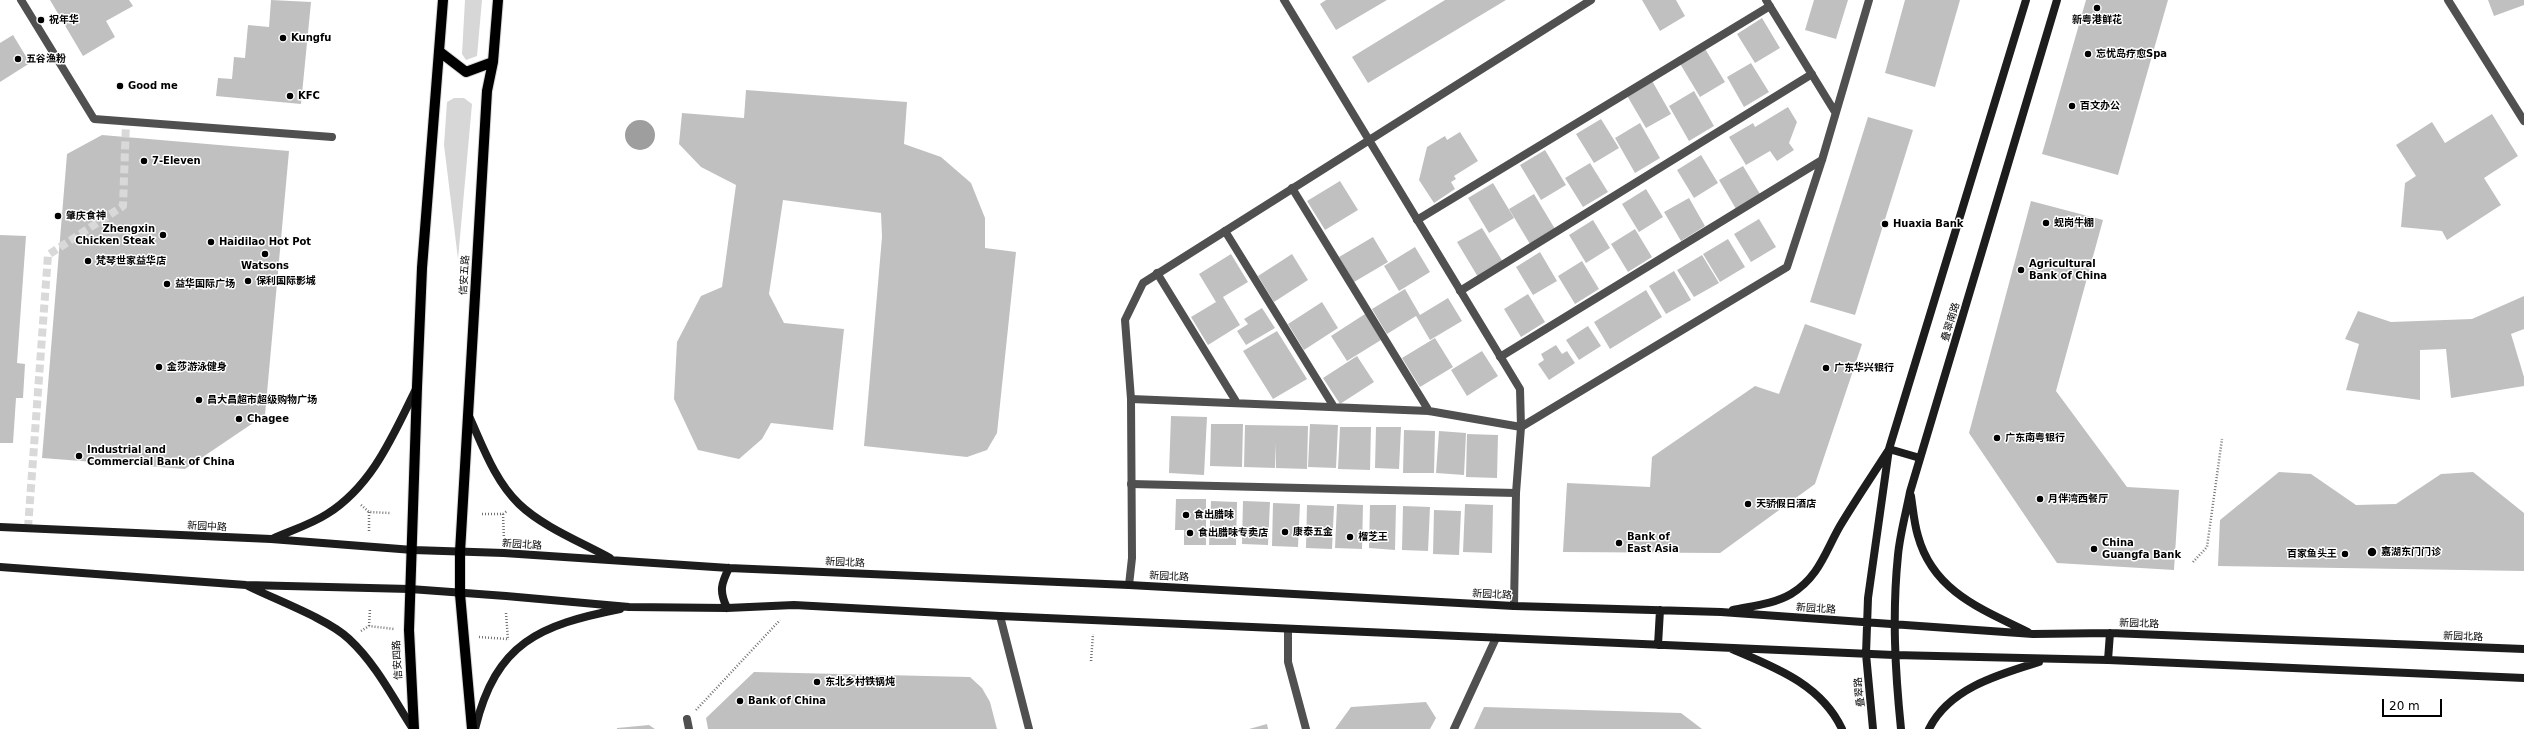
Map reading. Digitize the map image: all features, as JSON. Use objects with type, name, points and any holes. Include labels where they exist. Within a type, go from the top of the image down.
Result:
[{"type":"main road","points":[[412,550],[422,268],[444,0]]},
{"type":"main road","name":"信安五路","points":[[460,594],[460,552],[467,411],[487,91],[493,62],[498,0]]},
{"type":"main road","points":[[1866,654],[1868,598],[1889,449],[2026,0]]},
{"type":"main road","name":"叠翠南路","points":[[1894,655],[1898,554],[1910,492],[2058,0]]},
{"type":"main road","points":[[440,52],[466,72],[493,62]]},
{"type":"main road","points":[[271,540],[327,514],[371,474],[389,443],[417,387]]},
{"type":"main road","points":[[467,411],[487,457],[505,487],[519,504],[544,521],[613,560]]},
{"type":"main road","points":[[1889,449],[1920,458]]},
{"type":"main road","points":[[1721,612],[1772,602],[1791,594],[1813,575],[1826,556],[1839,527],[1889,449]]},
{"type":"main road","points":[[1910,492],[1918,536],[1938,578],[1963,599],[2033,634]]},
{"type":"main road","name":"新园中路","points":[[0,527],[271,540],[412,550]]},
{"type":"main road","name":"新园北路","points":[[412,550],[613,560],[729,568],[1130,585],[1514,606],[1721,612],[2033,634],[2110,633],[2524,649]]},
{"type":"main road","name":"信安四路","points":[[412,550],[409,630],[414,729]]},
{"type":"main road","points":[[0,568],[246,585],[410,590],[506,596],[629,608],[727,608],[794,605],[1094,621],[1866,654],[2108,660],[2524,678]]},
{"type":"main road","points":[[727,608],[720,594],[721,584],[729,568]]},
{"type":"main road","points":[[246,585],[325,622],[348,638],[369,661],[414,729]]},
{"type":"main road","points":[[460,594],[472,729]]},
{"type":"main road","points":[[476,729],[481,706],[501,667],[517,649],[539,632],[559,624],[580,617],[629,608]]},
{"type":"main road","points":[[1658,644],[1660,610]]},
{"type":"main road","points":[[2108,660],[2110,633]]},
{"type":"main road","points":[[1728,647],[1794,677],[1818,695],[1842,729]]},
{"type":"main road","name":"叠翠路","points":[[1866,654],[1874,729]]},
{"type":"main road","points":[[1894,655],[1901,729]]},
{"type":"main road","points":[[1929,729],[1945,708],[1962,693],[1981,682],[2048,659]]},
{"type":"street","points":[[21,0],[94,119],[332,137]]},
{"type":"street","points":[[1284,0],[1520,390],[1521,427],[1516,493],[1514,606]]},
{"type":"street","points":[[1130,585],[1132,558],[1131,399],[1125,320],[1143,284],[1157,273],[1591,0]]},
{"type":"street","points":[[1131,399],[1429,411],[1521,427],[1787,267],[1822,160],[1869,0]]},
{"type":"street","points":[[2448,0],[2524,121]]},
{"type":"street","points":[[1417,220],[1768,3],[1835,112]]},
{"type":"street","points":[[1460,291],[1812,74]]},
{"type":"street","points":[[1500,357],[1822,160]]},
{"type":"street","points":[[1292,188],[1429,411]]},
{"type":"street","points":[[1225,231],[1334,407]]},
{"type":"street","points":[[1157,273],[1237,403]]},
{"type":"street","points":[[1131,484],[1516,493]]},
{"type":"street","points":[[1000,616],[1030,729]]},
{"type":"street","points":[[1288,629],[1288,662],[1306,729]]},
{"type":"street","points":[[1454,729],[1496,638]]},
{"type":"street","points":[[687,719],[689,729]]},
{"type":"path","points":[[2193,562],[2207,547],[2222,439]]},
{"type":"path","points":[[361,505],[368,512],[369,533]]},
{"type":"path","points":[[368,512],[390,513]]},
{"type":"path","points":[[482,514],[503,514],[504,542]]},
{"type":"path","points":[[687,719],[794,605]]},
{"type":"path","points":[[369,626],[370,609]]},
{"type":"path","points":[[479,637],[507,639],[506,613]]},
{"type":"path","points":[[1091,661],[1094,621]]},
{"type":"path","points":[[361,631],[369,626],[395,629]]},
{"type":"shaded area","points":[[465,0],[482,0],[477,56],[466,60],[462,54]]},
{"type":"shaded area","points":[[454,98],[464,98],[472,104],[458,259],[444,145],[447,102]]},
{"type":"shaded area","points":[[640,120],[651,124],[655,135],[651,146],[640,150],[629,146],[625,135],[629,124]]},
{"type":"building","points":[[50,0],[129,0],[133,6],[106,21],[115,37],[83,56]]},
{"type":"building","points":[[271,0],[311,2],[301,104],[216,96],[218,78],[232,79],[234,57],[245,58],[248,25],[269,27]]},
{"type":"building","points":[[1326,0],[1387,0],[1336,30],[1320,4]]},
{"type":"building","points":[[1445,0],[1506,0],[1368,83],[1352,57]]},
{"type":"building","points":[[1642,0],[1676,0],[1685,16],[1660,31]]},
{"type":"building","points":[[1814,0],[1848,0],[1836,39],[1805,30]]},
{"type":"building","points":[[1905,0],[1960,0],[1935,87],[1885,73]]},
{"type":"building","points":[[2086,0],[2168,0],[2118,175],[2042,154]]},
{"type":"building","points":[[2488,0],[2524,0],[2524,5],[2494,16]]},
{"type":"building","points":[[1762,18],[1780,48],[1755,63],[1737,34]]},
{"type":"building","points":[[13,35],[30,63],[0,82],[0,43]]},
{"type":"building","points":[[1704,47],[1725,82],[1700,97],[1679,62]]},
{"type":"building","points":[[1751,63],[1769,92],[1744,107],[1727,77]]},
{"type":"building","points":[[1651,79],[1671,114],[1646,128],[1626,94]]},
{"type":"building","points":[[746,90],[907,102],[904,144],[941,157],[971,183],[985,218],[985,248],[1016,252],[997,433],[987,450],[967,457],[864,446],[882,237],[881,213],[783,200],[769,294],[784,323],[844,329],[833,430],[771,423],[762,439],[739,459],[698,450],[674,399],[677,342],[701,296],[722,287],[736,185],[701,167],[679,144],[682,113],[744,118]]},
{"type":"building","points":[[1694,91],[1714,126],[1689,141],[1669,106]]},
{"type":"building","points":[[1788,107],[1797,122],[1789,143],[1794,150],[1777,161],[1770,151],[1746,165],[1729,137],[1753,123],[1755,127]]},
{"type":"building","points":[[2492,114],[2518,156],[2484,178],[2501,205],[2447,240],[2442,231],[2401,227],[2405,183],[2416,176],[2396,145],[2432,122],[2445,143]]},
{"type":"building","points":[[1868,117],[1913,130],[1855,315],[1810,302]]},
{"type":"building","points":[[1601,119],[1619,148],[1594,163],[1576,134]]},
{"type":"building","points":[[1640,123],[1660,158],[1635,173],[1615,138]]},
{"type":"building","points":[[1460,132],[1478,161],[1454,176],[1456,179],[1451,182],[1455,189],[1434,203],[1419,180],[1427,147],[1445,136],[1447,140]]},
{"type":"building","name":"益华国际广场","points":[[102,135],[289,151],[265,415],[185,469],[42,458],[67,154]]},
{"type":"building","points":[[1545,150],[1566,185],[1541,200],[1520,165]]},
{"type":"building","points":[[1701,155],[1718,183],[1694,198],[1677,170]]},
{"type":"building","points":[[1590,163],[1608,192],[1583,207],[1565,178]]},
{"type":"building","points":[[1743,166],[1760,194],[1736,209],[1719,180]]},
{"type":"building","points":[[1340,181],[1358,210],[1325,230],[1307,201]]},
{"type":"building","points":[[1493,183],[1514,218],[1489,233],[1468,198]]},
{"type":"building","points":[[1646,189],[1663,217],[1639,232],[1622,204]]},
{"type":"building","points":[[1534,194],[1555,229],[1530,244],[1509,209]]},
{"type":"building","points":[[1689,198],[1705,226],[1681,241],[1664,212]]},
{"type":"building","points":[[2031,201],[2103,220],[2056,391],[2127,487],[2179,490],[2174,570],[2057,563],[1969,433]]},
{"type":"building","points":[[1759,219],[1776,247],[1751,262],[1734,234]]},
{"type":"building","points":[[1593,220],[1610,248],[1586,263],[1569,235]]},
{"type":"building","points":[[1482,228],[1503,262],[1478,277],[1457,242]]},
{"type":"building","points":[[1635,229],[1652,257],[1628,272],[1611,244]]},
{"type":"building","points":[[0,235],[26,236],[17,363],[25,364],[23,398],[16,398],[13,443],[0,443]]},
{"type":"building","points":[[1373,237],[1388,262],[1354,282],[1339,257]]},
{"type":"building","points":[[1728,239],[1745,267],[1720,282],[1703,254]]},
{"type":"building","points":[[1415,247],[1430,272],[1399,291],[1384,266]]},
{"type":"building","points":[[1540,252],[1557,281],[1533,295],[1516,267]]},
{"type":"building","points":[[1231,254],[1248,282],[1223,297],[1240,325],[1208,345],[1191,317],[1216,302],[1199,274]]},
{"type":"building","points":[[1292,254],[1308,280],[1274,302],[1258,276]]},
{"type":"building","points":[[1702,255],[1719,283],[1694,297],[1677,270]]},
{"type":"building","points":[[1582,261],[1599,289],[1575,304],[1558,276]]},
{"type":"building","points":[[1674,271],[1691,300],[1666,314],[1649,286]]},
{"type":"building","points":[[1405,289],[1420,315],[1448,298],[1462,321],[1430,340],[1416,316],[1387,334],[1372,309]]},
{"type":"building","points":[[1646,290],[1662,317],[1610,349],[1594,322]]},
{"type":"building","points":[[1528,294],[1545,322],[1521,337],[1504,309]]},
{"type":"building","points":[[2524,296],[2524,329],[2511,334],[2524,377],[2524,386],[2451,398],[2446,349],[2420,350],[2420,400],[2346,390],[2359,344],[2345,339],[2358,311],[2391,322],[2472,319]]},
{"type":"building","points":[[1322,302],[1338,328],[1304,350],[1288,324]]},
{"type":"building","points":[[1262,308],[1275,328],[1246,345],[1237,331],[1248,324],[1244,319]]},
{"type":"building","points":[[1365,314],[1381,340],[1347,361],[1331,336]]},
{"type":"building","points":[[1805,324],[1862,344],[1815,484],[1720,553],[1563,552],[1567,483],[1650,487],[1652,457],[1755,386],[1779,394]]},
{"type":"building","points":[[1588,326],[1601,346],[1579,360],[1566,340]]},
{"type":"building","points":[[1277,331],[1307,379],[1273,399],[1243,351]]},
{"type":"building","points":[[1435,338],[1453,367],[1420,387],[1402,358]]},
{"type":"building","points":[[1556,345],[1562,354],[1567,351],[1575,363],[1549,380],[1538,364],[1544,360],[1541,354]]},
{"type":"building","points":[[1482,351],[1498,376],[1467,396],[1451,370]]},
{"type":"building","points":[[1357,356],[1374,382],[1340,404],[1323,378]]},
{"type":"building","points":[[1171,416],[1207,417],[1204,475],[1169,473]]},
{"type":"building","points":[[1211,424],[1243,424],[1242,467],[1210,466]]},
{"type":"building","points":[[1310,424],[1338,425],[1336,468],[1308,467]]},
{"type":"building","points":[[1245,425],[1308,426],[1307,469],[1276,468],[1276,443],[1275,468],[1244,467]]},
{"type":"building","points":[[1340,427],[1371,427],[1370,470],[1338,469]]},
{"type":"building","points":[[1376,427],[1401,427],[1399,469],[1375,468]]},
{"type":"building","points":[[1404,430],[1435,431],[1434,473],[1403,473]]},
{"type":"building","points":[[1439,431],[1466,433],[1464,475],[1436,473]]},
{"type":"building","points":[[1467,434],[1498,435],[1497,478],[1466,477]]},
{"type":"building","points":[[2279,472],[2311,474],[2356,505],[2396,504],[2441,474],[2473,472],[2524,513],[2524,571],[2218,566],[2220,520]]},
{"type":"building","points":[[1176,499],[1206,499],[1206,545],[1184,545],[1184,530],[1175,530]]},
{"type":"building","points":[[1211,501],[1237,502],[1236,545],[1209,545]]},
{"type":"building","points":[[1243,501],[1270,502],[1268,545],[1242,544]]},
{"type":"building","points":[[1273,503],[1300,504],[1298,547],[1272,546]]},
{"type":"building","points":[[1337,504],[1363,505],[1362,549],[1335,548]]},
{"type":"building","points":[[1465,504],[1493,505],[1492,553],[1463,552]]},
{"type":"building","points":[[1307,505],[1334,506],[1332,549],[1306,548]]},
{"type":"building","points":[[1370,505],[1396,505],[1395,550],[1369,548]]},
{"type":"building","points":[[1403,506],[1430,507],[1428,551],[1402,550]]},
{"type":"building","points":[[1434,510],[1461,511],[1459,555],[1433,554]]},
{"type":"building","points":[[754,672],[970,677],[982,688],[990,702],[997,729],[708,729],[706,718]]},
{"type":"building","points":[[1426,702],[1436,718],[1430,729],[1335,729],[1351,707]]},
{"type":"building","points":[[1484,707],[1681,713],[1702,729],[1474,729]]},
{"type":"building","points":[[1267,724],[1268,729],[1249,729]]},
{"type":"building","points":[[649,725],[655,729],[617,729],[617,728]]},
{"type":"tunnel","points":[[28,528],[48,255],[123,206],[126,122]]},
{"type":"place","name":"新粤港鲜花","points":[[2097,8]]},
{"type":"place","name":"祝年华","points":[[41,20]]},
{"type":"place","name":"Kungfu","points":[[283,38]]},
{"type":"place","name":"忘忧岛疗愈Spa","points":[[2088,54]]},
{"type":"place","name":"五谷渔粉","points":[[18,59]]},
{"type":"place","name":"Good me","points":[[120,86]]},
{"type":"place","name":"KFC","points":[[290,96]]},
{"type":"place","name":"百文办公","points":[[2072,106]]},
{"type":"place","name":"7-Eleven","points":[[144,161]]},
{"type":"place","name":"肇庆食神","points":[[58,216]]},
{"type":"place","name":"蚬岗牛棚","points":[[2046,223]]},
{"type":"place","name":"Huaxia Bank","points":[[1885,224]]},
{"type":"place","name":"Zhengxin Chicken Steak","points":[[163,235]]},
{"type":"place","name":"Haidilao Hot Pot","points":[[211,242]]},
{"type":"place","name":"Watsons","points":[[265,254]]},
{"type":"place","name":"梵琴世家益华店","points":[[88,261]]},
{"type":"place","name":"Agricultural Bank of China","points":[[2021,270]]},
{"type":"place","name":"保利国际影城","points":[[248,281]]},
{"type":"place","name":"益华国际广场","points":[[167,284]]},
{"type":"place","name":"金莎游泳健身","points":[[159,367]]},
{"type":"place","name":"广东华兴银行","points":[[1826,368]]},
{"type":"place","name":"昌大昌超市超级购物广场","points":[[199,400]]},
{"type":"place","name":"Chagee","points":[[239,419]]},
{"type":"place","name":"广东南粤银行","points":[[1997,438]]},
{"type":"place","name":"Industrial and Commercial Bank of China","points":[[79,456]]},
{"type":"place","name":"月伴湾西餐厅","points":[[2040,499]]},
{"type":"place","name":"天骄假日酒店","points":[[1748,504]]},
{"type":"place","name":"食出腊味","points":[[1186,515]]},
{"type":"place","name":"康泰五金","points":[[1285,532]]},
{"type":"place","name":"食出腊味专卖店","points":[[1190,533]]},
{"type":"place","name":"榴芝王","points":[[1350,537]]},
{"type":"place","name":"Bank of East Asia","points":[[1619,543]]},
{"type":"place","name":"China Guangfa Bank","points":[[2094,549]]},
{"type":"place","name":"嘉湖东门门诊","points":[[2372,552]]},
{"type":"place","name":"百家鱼头王","points":[[2345,554]]},
{"type":"place","name":"东北乡村铁锅炖","points":[[817,682]]},
{"type":"place","name":"Bank of China","points":[[740,701]]}]
